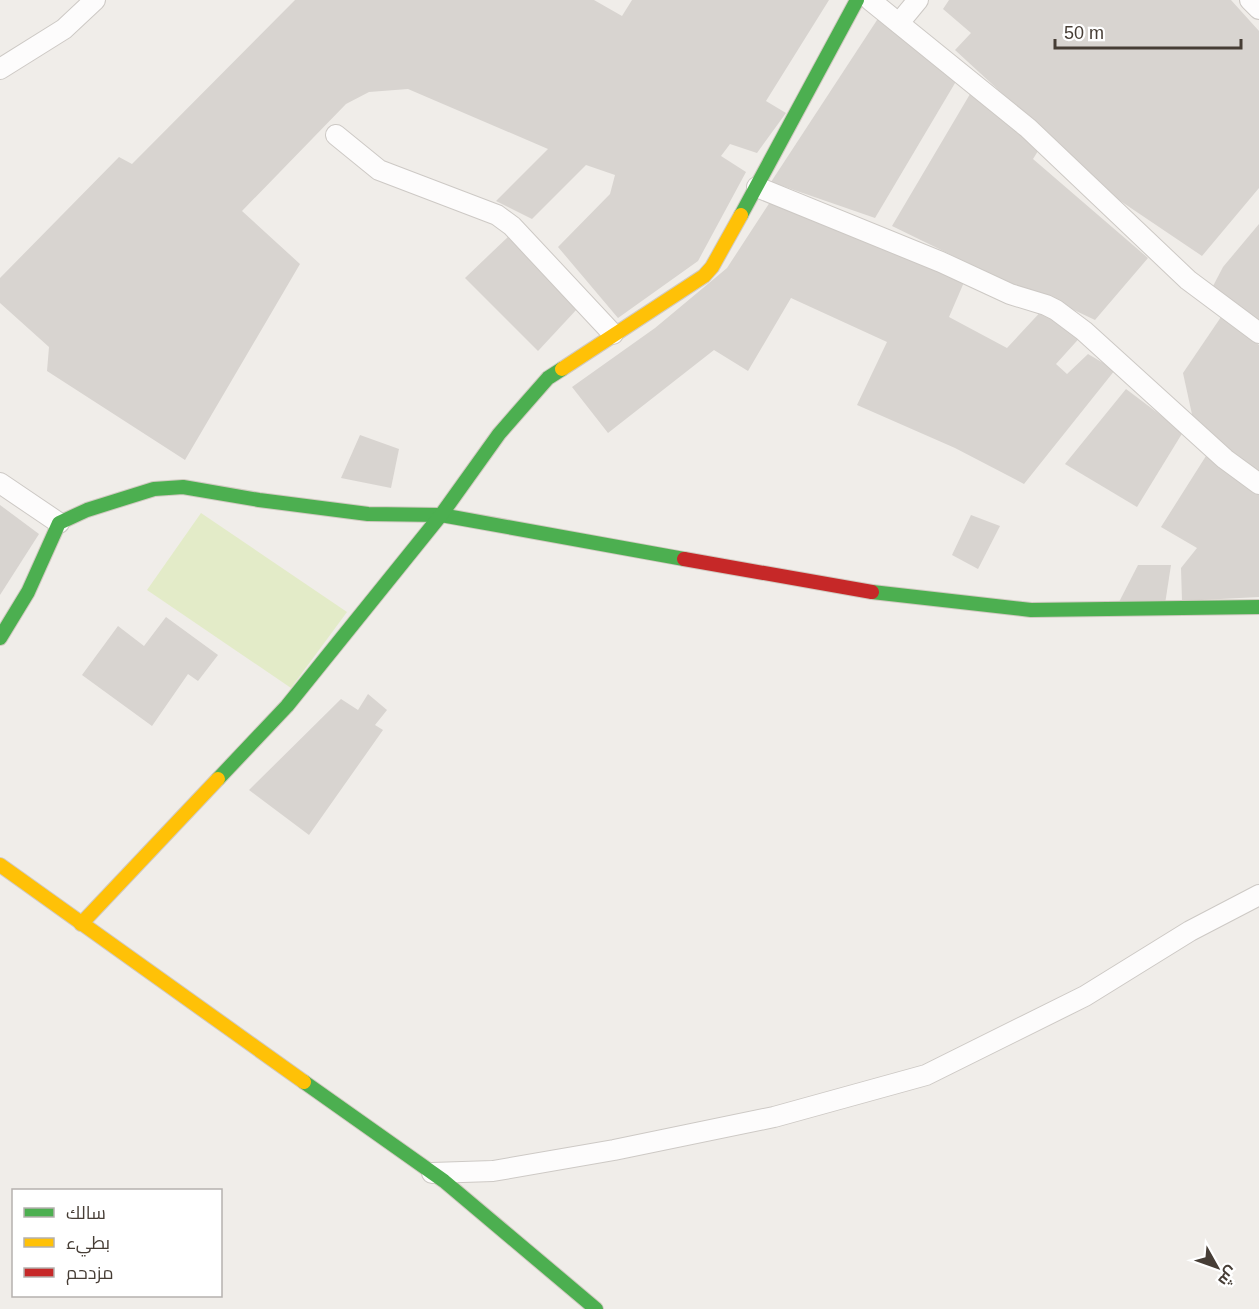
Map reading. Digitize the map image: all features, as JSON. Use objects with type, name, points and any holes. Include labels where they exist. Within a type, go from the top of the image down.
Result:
[{"type":"street","points":[[0,69],[64,29],[95,0]]},
{"type":"street","points":[[81,924],[287,706],[441,515],[499,434],[548,378],[704,276],[712,267],[857,0]]},
{"type":"street","points":[[870,0],[1028,128],[1188,280],[1259,333]]},
{"type":"street","points":[[899,22],[918,0]]},
{"type":"street","points":[[1250,0],[1259,9]]},
{"type":"street","points":[[336,135],[379,170],[497,214],[512,226],[613,334]]},
{"type":"street","points":[[757,187],[941,262],[1010,294],[1056,310],[1084,331],[1225,459],[1259,484]]},
{"type":"street","points":[[0,483],[59,523]]},
{"type":"street","points":[[0,638],[28,592],[59,523],[122,498],[154,489],[183,487],[368,514],[441,515],[875,593],[1031,610],[1259,607]]},
{"type":"street","points":[[0,866],[432,1173],[596,1309]]},
{"type":"street","points":[[432,1173],[493,1171],[614,1150],[774,1117],[926,1075],[1085,996],[1190,931],[1259,895]]},
{"type":"green space","points":[[201,513],[347,612],[291,688],[147,590]]},
{"type":"building","points":[[295,0],[594,0],[622,16],[632,0],[829,0],[766,101],[786,113],[757,153],[730,144],[721,156],[746,172],[698,261],[618,318],[558,247],[610,194],[615,175],[586,165],[532,219],[496,201],[548,149],[408,89],[369,92],[346,104],[242,211],[300,264],[185,460],[47,371],[49,347],[0,303],[0,278],[119,157],[132,164]]},
{"type":"building","points":[[949,0],[1231,0],[1259,31],[1259,188],[1202,256],[1116,198],[955,50],[971,33],[943,9]]},
{"type":"building","points":[[879,17],[958,78],[875,218],[771,182]]},
{"type":"building","points":[[973,89],[1038,151],[1033,159],[1148,258],[1095,320],[1017,287],[892,226]]},
{"type":"building","points":[[772,199],[965,280],[949,317],[1007,348],[1046,306],[1084,333],[1056,364],[1067,374],[1088,354],[1115,370],[1024,484],[955,448],[857,405],[887,342],[791,298],[748,371],[714,350],[608,433],[572,387],[655,328],[727,268]]},
{"type":"building","points":[[1259,224],[1259,326],[1212,288],[1223,267]]},
{"type":"building","points":[[513,232],[578,308],[538,351],[465,278]]},
{"type":"building","points":[[1221,317],[1259,345],[1259,479],[1193,419],[1183,373]]},
{"type":"building","points":[[1126,389],[1183,432],[1137,507],[1065,464]]},
{"type":"building","points":[[360,435],[399,449],[391,488],[341,478]]},
{"type":"building","points":[[1206,456],[1259,495],[1259,597],[1182,601],[1181,568],[1197,548],[1161,527]]},
{"type":"building","points":[[0,505],[39,534],[0,595]]},
{"type":"building","points":[[971,515],[1000,526],[978,569],[952,555]]},
{"type":"building","points":[[1138,565],[1171,565],[1165,604],[1118,604]]},
{"type":"building","points":[[166,617],[218,655],[198,681],[188,674],[152,726],[82,675],[118,626],[144,646]]},
{"type":"building","points":[[368,694],[387,710],[375,725],[383,730],[309,835],[249,790],[341,699],[358,710]]},
{"type":"traffic: fast","points":[[741,215],[857,0]]},
{"type":"traffic: fast","points":[[218,779],[287,706],[441,515],[499,434],[548,378],[562,369]]},
{"type":"traffic: fast","points":[[0,638],[28,592],[59,523],[87,510],[154,489],[183,487],[259,500],[368,514],[441,515],[684,559]]},
{"type":"traffic: fast","points":[[872,592],[1031,610],[1259,607]]},
{"type":"traffic: fast","points":[[304,1082],[444,1181],[596,1309]]},
{"type":"traffic: slow","points":[[562,369],[704,276],[712,267],[741,215]]},
{"type":"traffic: slow","points":[[81,924],[218,779]]},
{"type":"traffic: slow","points":[[0,865],[304,1082]]},
{"type":"traffic: jam","points":[[684,559],[872,592]]}]
